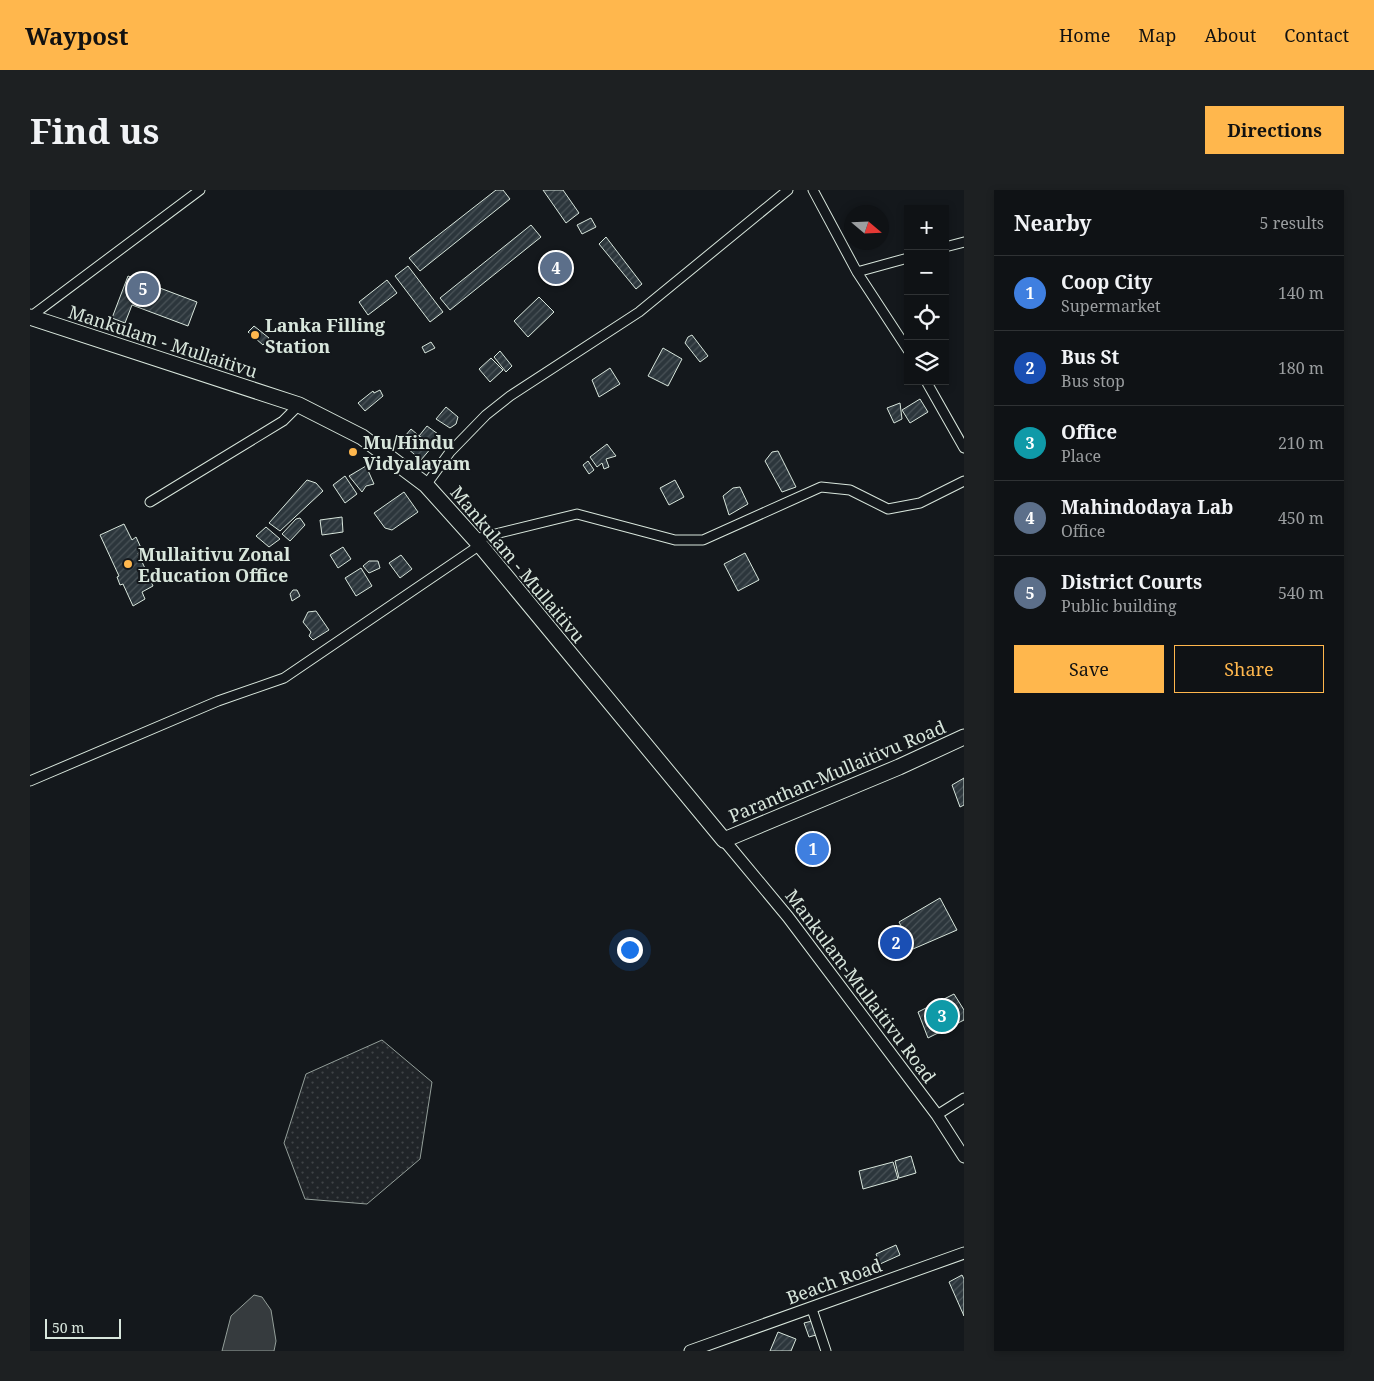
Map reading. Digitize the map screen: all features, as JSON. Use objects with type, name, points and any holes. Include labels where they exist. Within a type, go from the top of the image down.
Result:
[{"type":"highway","name":"Mankulam - Mullaitivu","points":[[30,317],[299,405],[362,437],[426,485],[477,542],[724,840]]},
{"type":"highway","name":"Paranthan-Mullaitivu Road","points":[[724,840],[898,767],[964,737]]},
{"type":"street","points":[[30,317],[200,190]]},
{"type":"street","points":[[426,485],[450,452],[486,415],[510,396],[639,312],[788,190]]},
{"type":"street","points":[[813,190],[857,272],[904,344]]},
{"type":"street","points":[[949,246],[964,242]]},
{"type":"street","points":[[857,272],[904,259]]},
{"type":"street","points":[[928,385],[964,448]]},
{"type":"street","points":[[150,502],[282,421],[299,405]]},
{"type":"street","points":[[30,781],[218,701],[284,678],[477,542],[577,514],[674,540],[703,540],[821,487],[850,490],[888,509],[920,503],[964,481]]},
{"type":"street","name":"Mankulam-Mullaitivu Road","points":[[724,840],[788,917],[937,1115],[964,1157]]},
{"type":"street","points":[[937,1115],[964,1098]]},
{"type":"street","name":"Beach Road","points":[[690,1351],[715,1346],[964,1253]]},
{"type":"street","points":[[812,1309],[826,1351]]},
{"type":"shaded area","points":[[382,1040],[432,1082],[420,1159],[367,1204],[305,1199],[284,1143],[306,1074]]},
{"type":"shaded area","points":[[254,1295],[262,1297],[271,1310],[276,1341],[274,1351],[222,1351],[231,1316]]},
{"type":"building","points":[[496,190],[503,190],[510,199],[420,271],[409,258]]},
{"type":"building","points":[[543,190],[563,190],[579,213],[566,223]]},
{"type":"building","points":[[591,218],[596,227],[582,234],[577,225]]},
{"type":"building","points":[[531,225],[541,237],[450,310],[440,298]]},
{"type":"building","points":[[606,237],[642,284],[636,289],[599,244]]},
{"type":"building","points":[[555,251],[571,273],[555,284],[541,263]]},
{"type":"building","points":[[408,266],[443,312],[430,322],[395,276]]},
{"type":"building","points":[[128,276],[197,302],[188,326],[132,305],[125,323],[112,318]]},
{"type":"building","points":[[387,280],[397,293],[368,315],[359,302]]},
{"type":"building","points":[[539,297],[554,312],[528,337],[514,321]]},
{"type":"building","points":[[254,326],[269,338],[263,345],[248,332]]},
{"type":"building","points":[[692,335],[708,356],[700,362],[685,343],[688,337]]},
{"type":"building","points":[[431,342],[435,348],[425,353],[422,347]]},
{"type":"building","points":[[663,348],[682,359],[668,386],[648,376]]},
{"type":"building","points":[[500,351],[512,366],[506,372],[494,357]]},
{"type":"building","points":[[491,358],[503,370],[490,382],[479,369]]},
{"type":"building","points":[[610,368],[620,384],[599,397],[592,380]]},
{"type":"building","points":[[380,390],[383,396],[365,411],[358,403],[373,391],[374,393]]},
{"type":"building","points":[[920,399],[928,412],[910,423],[902,410]]},
{"type":"building","points":[[900,403],[902,419],[894,423],[887,408]]},
{"type":"building","points":[[446,407],[458,417],[456,424],[450,428],[436,419]]},
{"type":"building","points":[[427,426],[438,434],[431,444],[419,436]]},
{"type":"building","points":[[411,429],[432,447],[421,460],[400,442]]},
{"type":"building","points":[[607,444],[616,456],[606,459],[609,467],[604,469],[602,463],[597,467],[590,457]]},
{"type":"building","points":[[778,451],[796,487],[782,492],[765,461],[772,452]]},
{"type":"building","points":[[588,461],[594,470],[589,474],[583,465]]},
{"type":"building","points":[[366,466],[374,484],[366,486],[362,492],[349,476]]},
{"type":"building","points":[[345,476],[357,494],[345,503],[333,485]]},
{"type":"building","points":[[307,480],[316,483],[323,491],[280,531],[269,523]]},
{"type":"building","points":[[675,480],[684,497],[669,505],[660,488]]},
{"type":"building","points":[[740,487],[748,504],[729,515],[723,496],[733,488]]},
{"type":"building","points":[[404,492],[418,512],[392,530],[385,528],[374,513]]},
{"type":"building","points":[[342,517],[343,532],[322,535],[320,520]]},
{"type":"building","points":[[300,518],[305,525],[290,541],[282,534],[296,519]]},
{"type":"building","name":"Mullaitivu Zonal Education Office","points":[[124,524],[132,540],[136,537],[142,550],[138,553],[153,586],[142,592],[145,599],[133,606],[123,584],[120,585],[117,577],[119,576],[100,535]]},
{"type":"building","points":[[266,527],[280,539],[269,547],[256,536]]},
{"type":"building","points":[[343,547],[351,559],[338,568],[330,555]]},
{"type":"building","points":[[745,553],[759,580],[738,591],[724,564]]},
{"type":"building","points":[[401,555],[412,569],[400,578],[389,563]]},
{"type":"building","points":[[369,561],[378,561],[380,568],[369,573],[363,566]]},
{"type":"building","points":[[361,568],[372,586],[356,596],[345,578]]},
{"type":"building","points":[[293,590],[297,590],[300,596],[292,601],[290,594]]},
{"type":"building","points":[[316,611],[329,630],[313,640],[309,636],[311,632],[303,622],[308,612]]},
{"type":"building","points":[[964,778],[964,805],[960,807],[952,785]]},
{"type":"building","points":[[940,898],[957,930],[913,949],[899,922]]},
{"type":"building","points":[[954,994],[964,1010],[964,1020],[928,1038],[918,1012]]},
{"type":"building","points":[[911,1156],[916,1173],[899,1178],[895,1161]]},
{"type":"building","points":[[893,1162],[898,1179],[863,1189],[859,1171]]},
{"type":"building","points":[[896,1245],[900,1255],[880,1264],[876,1254]]},
{"type":"building","points":[[962,1275],[964,1279],[964,1316],[949,1282]]},
{"type":"building","points":[[812,1321],[816,1335],[809,1337],[804,1323]]},
{"type":"building","points":[[778,1332],[796,1339],[791,1351],[770,1351]]},
{"type":"place","name":"Mahindodaya Lab","points":[[556,268]]},
{"type":"place","name":"District Courts","points":[[143,289]]},
{"type":"place","name":"Lanka Filling Station","points":[[255,335]]},
{"type":"place","name":"Mu/Hindu Vidyalayam","points":[[353,452]]},
{"type":"place","name":"Mullaitivu Zonal Education Office","points":[[128,564]]},
{"type":"place","name":"Coop City","points":[[813,849]]},
{"type":"place","name":"Bus St","points":[[896,943]]},
{"type":"place","name":"Office","points":[[942,1016]]}]
